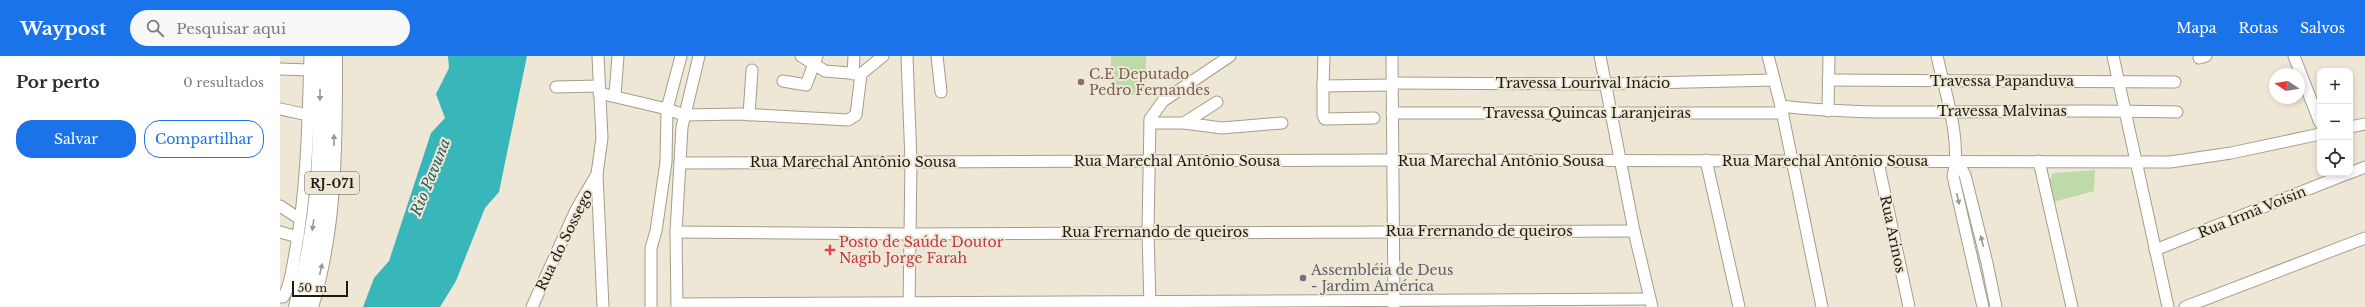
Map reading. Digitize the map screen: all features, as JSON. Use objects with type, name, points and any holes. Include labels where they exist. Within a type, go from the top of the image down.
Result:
[{"type":"highway","name":"RJ-071","points":[[297,307],[310,245],[318,192],[320,158],[321,56]]},
{"type":"highway","name":"RJ-071","points":[[310,307],[324,254],[329,219],[334,156],[334,56]]},
{"type":"street","points":[[282,297],[286,293],[298,237],[306,166],[310,56]]},
{"type":"street","points":[[598,56],[602,138],[598,174],[603,307]]},
{"type":"street","points":[[615,95],[618,56]]},
{"type":"street","points":[[651,307],[651,248],[656,231],[666,162],[667,109],[681,56]]},
{"type":"street","points":[[699,56],[684,115],[676,232],[677,305],[1651,303],[1634,231],[1622,161],[1600,56]]},
{"type":"street","points":[[801,56],[816,61],[825,71],[857,74],[883,56]]},
{"type":"street","points":[[556,87],[599,90],[684,115],[749,115],[852,119],[857,108],[857,74],[854,56]]},
{"type":"street","points":[[907,56],[911,162],[909,305]]},
{"type":"street","points":[[937,56],[941,92]]},
{"type":"street","points":[[1150,305],[1148,161],[1150,123],[1153,112],[1162,101],[1230,56]]},
{"type":"street","points":[[1324,56],[1323,115],[1325,118],[1374,118]]},
{"type":"street","points":[[1392,56],[1391,84],[1394,304]]},
{"type":"street","points":[[1768,56],[1793,161],[1822,307]]},
{"type":"street","points":[[1937,56],[1950,112],[1957,161],[1953,176],[1983,307]]},
{"type":"street","points":[[2113,56],[2168,307]]},
{"type":"street","points":[[2294,56],[2317,115]]},
{"type":"street","points":[[1828,58],[1828,111]]},
{"type":"street","points":[[783,81],[806,85],[816,61]]},
{"type":"street","points":[[280,69],[309,70]]},
{"type":"street","points":[[749,115],[752,70]]},
{"type":"street","name":"Travessa Lourival Inácio","points":[[1323,86],[1391,84],[1606,84],[1774,80]]},
{"type":"street","name":"Travessa Papanduva","points":[[1828,80],[2175,82]]},
{"type":"street","points":[[1184,123],[1217,102]]},
{"type":"street","points":[[280,109],[308,115]]},
{"type":"street","name":"Travessa Quincas Laranjeiras","points":[[1392,113],[1782,110],[1828,111]]},
{"type":"street","name":"Travessa Malvinas","points":[[1828,111],[1950,112],[2124,110],[2177,112]]},
{"type":"street","points":[[1150,123],[1184,123],[1222,128],[1282,123]]},
{"type":"street","points":[[2353,126],[2365,124]]},
{"type":"street","name":"Rua Marechal Antônio Sousa","points":[[680,163],[1393,160],[2136,162],[2191,160],[2317,135]]},
{"type":"street","points":[[1706,160],[1739,307]]},
{"type":"street","points":[[1957,161],[1965,174],[1987,263],[1996,307]]},
{"type":"street","points":[[2039,161],[2072,307]]},
{"type":"street","name":"Rua Arinos","points":[[1878,162],[1909,307]]},
{"type":"street","name":"Rua Irmã Voisin","points":[[2353,172],[2365,167]]},
{"type":"street","name":"Rua do Sossego","points":[[532,307],[576,210],[598,174]]},
{"type":"street","name":"Rua Irmã Voisin","points":[[2155,250],[2342,176]]},
{"type":"street","points":[[280,206],[300,219]]},
{"type":"street","name":"Rua Frernando de queiros","points":[[676,232],[910,234],[1634,231]]},
{"type":"street","points":[[280,232],[298,237]]},
{"type":"street","points":[[2185,307],[2365,238]]},
{"type":"street","points":[[1974,266],[1987,263]]},
{"type":"green space","points":[[1111,56],[1146,56],[1146,95],[1111,95]]},
{"type":"green space","points":[[2095,170],[2094,191],[2053,202],[2048,184],[2053,173]]},
{"type":"water","name":"Rio Pavuna","points":[[448,56],[527,56],[499,192],[485,208],[456,281],[440,307],[363,307],[374,278],[389,261],[431,133],[445,118],[436,94],[449,68]]},
{"type":"place","name":"C.E Deputado Pedro Fernandes","points":[[1081,82]]},
{"type":"place","name":"Posto de Saúde Doutor Nagib Jorge Farah","points":[[830,250]]},
{"type":"place","name":"Assembléia de Deus - Jardim América","points":[[1303,278]]}]
